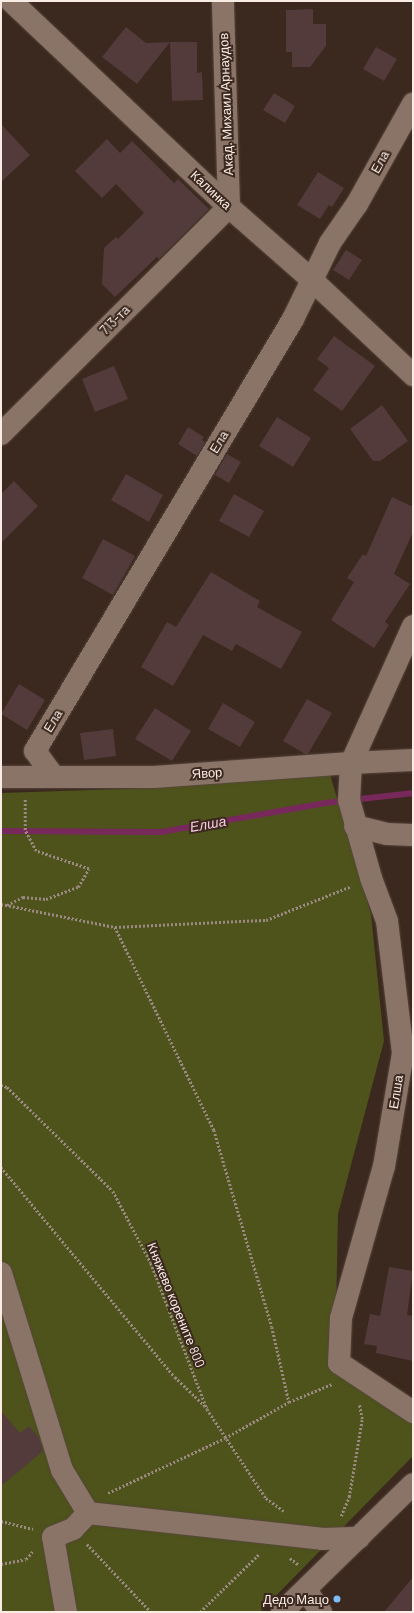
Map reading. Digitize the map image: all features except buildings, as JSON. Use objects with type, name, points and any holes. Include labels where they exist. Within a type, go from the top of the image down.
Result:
[{"type":"street","name":"Калинка","points":[[11,1],[229,207],[312,280],[413,375]]},
{"type":"street","name":"Акад. Михаил Арнаудов","points":[[223,1],[229,207]]},
{"type":"street","name":"Ела","points":[[54,777],[35,751],[293,319],[330,243],[357,204],[413,104]]},
{"type":"street","name":"713-та","points":[[1,434],[229,207]]},
{"type":"street","name":"Елша","points":[[413,626],[350,763],[349,800],[355,826],[371,878],[387,921],[403,1053],[384,1166],[341,1318],[340,1363],[354,1374],[413,1412]]},
{"type":"street","name":"Явор","points":[[1,776],[154,777],[413,760]]},
{"type":"street","points":[[355,826],[387,834],[413,835]]},
{"type":"street","points":[[1,1273],[62,1470],[88,1513]]},
{"type":"street","points":[[282,1612],[413,1484]]},
{"type":"street","points":[[66,1612],[47,1534],[73,1529],[88,1513]]},
{"type":"street","points":[[88,1513],[322,1539],[359,1538]]},
{"type":"street","points":[[311,1585],[321,1612]]},
{"type":"path","points":[[6,905],[23,897],[46,899],[78,887],[89,869],[36,851],[25,830],[25,808]]},
{"type":"path","points":[[1,904],[115,927],[266,920],[371,878]]},
{"type":"path","points":[[115,927],[214,1130],[272,1327],[289,1402]]},
{"type":"path","name":"Княжево корените 800","points":[[1,1084],[7,1087],[113,1191],[151,1263],[208,1409],[266,1498],[284,1512]]},
{"type":"path","points":[[1,1166],[175,1377],[208,1409]]},
{"type":"path","points":[[88,1513],[106,1494],[226,1438],[289,1402],[354,1374],[362,1418],[349,1497],[332,1539]]},
{"type":"path","points":[[1,1521],[47,1534],[26,1559],[18,1562],[1,1564]]},
{"type":"path","points":[[73,1529],[151,1612]]},
{"type":"path","points":[[200,1612],[280,1535]]},
{"type":"path","points":[[288,1556],[311,1585]]},
{"type":"green space","points":[[329,771],[371,914],[384,1041],[338,1214],[335,1365],[413,1417],[413,1456],[260,1612],[1,1612],[1,793],[152,788]]},
{"type":"waterway","name":"Елша","points":[[1,831],[161,832],[325,803],[413,793]]},
{"type":"place","name":"Дедо Мацо","points":[[337,1599]]}]
